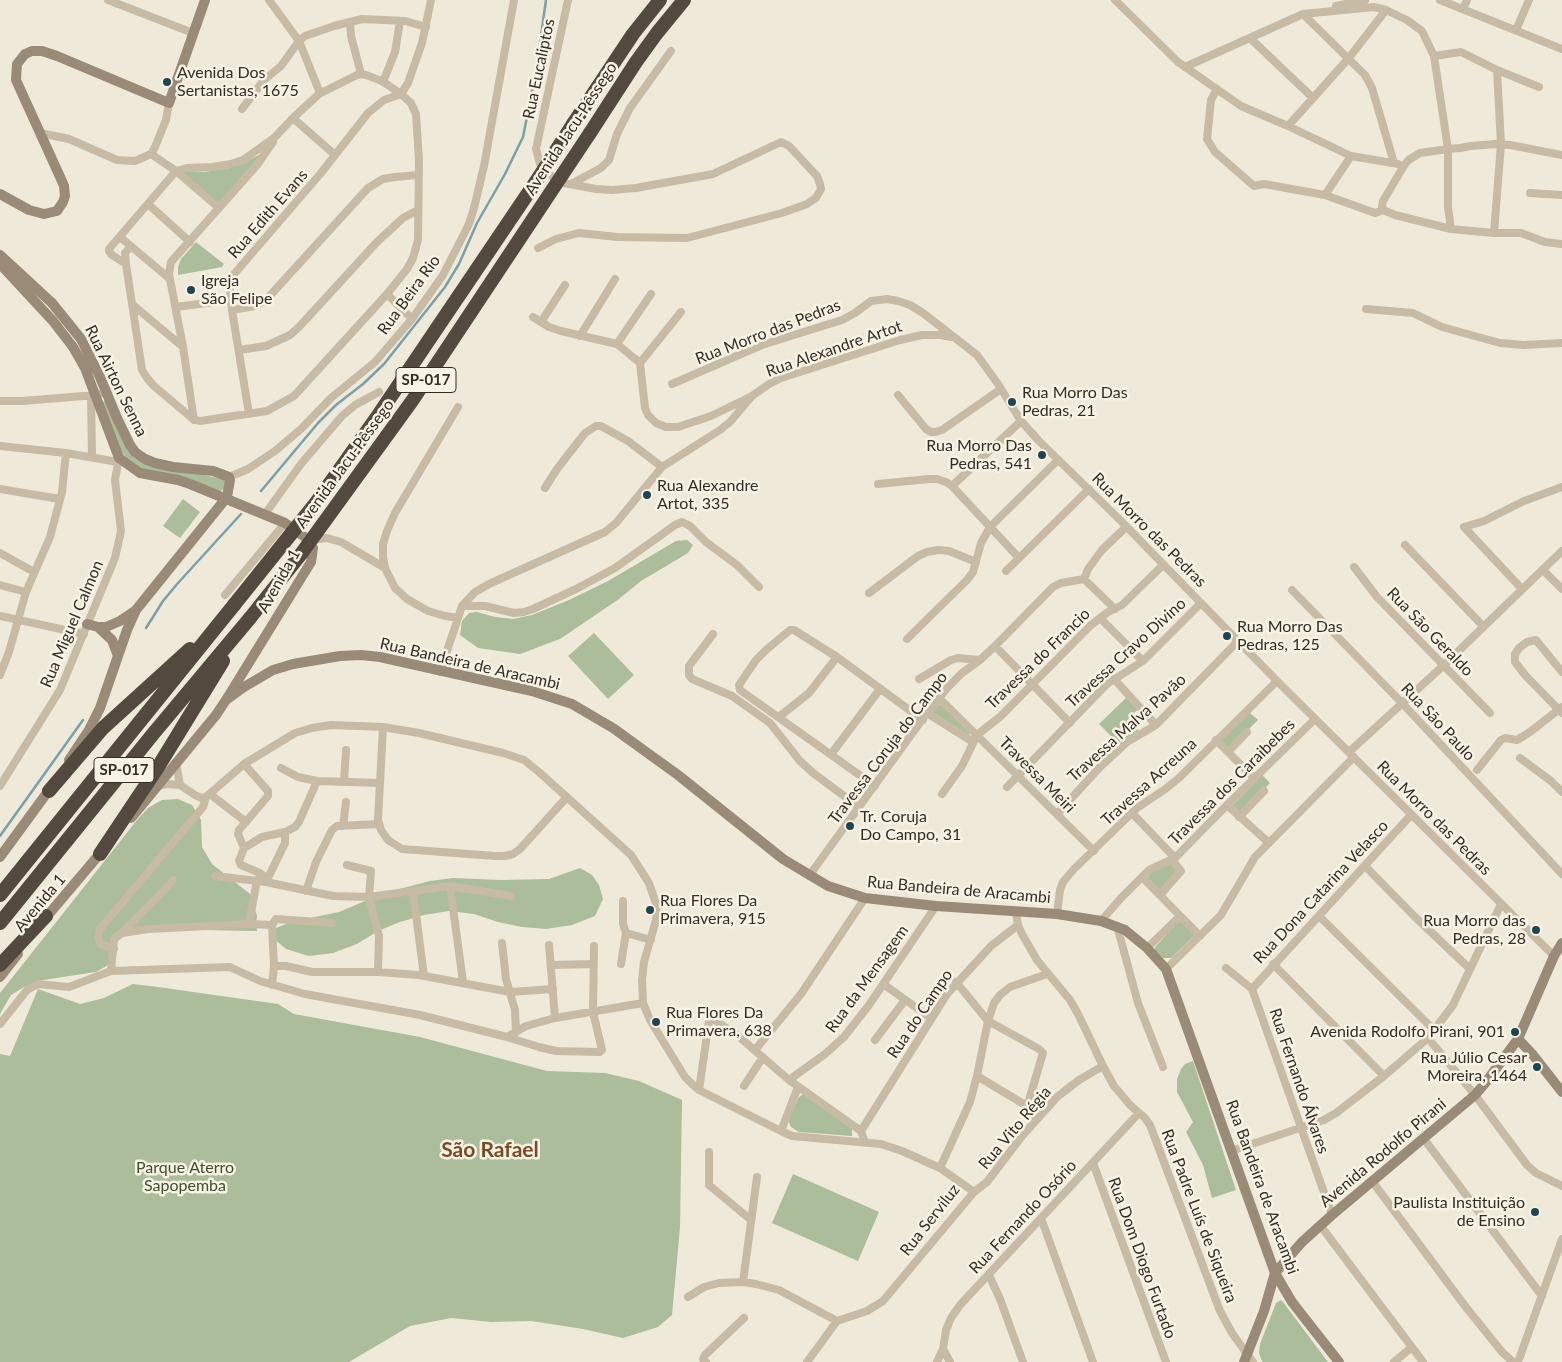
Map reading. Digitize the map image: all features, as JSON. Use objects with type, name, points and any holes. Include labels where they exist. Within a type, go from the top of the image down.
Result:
[{"type":"highway","name":"Avenida Jacu-Pêssego","points":[[0,895],[217,625],[230,600],[315,504],[380,414],[633,34],[660,0]]},
{"type":"highway","name":"Avenida Jacu-Pêssego","points":[[0,923],[153,734],[233,641],[318,532],[412,401],[636,62],[684,0]]},
{"type":"highway","points":[[49,791],[103,728],[217,625]]},
{"type":"highway","points":[[100,854],[195,708],[224,661],[233,641]]},
{"type":"highway","points":[[0,965],[46,916]]},
{"type":"main road","points":[[0,194],[38,214],[50,213],[60,207],[65,196],[64,186],[16,80],[17,64],[25,54],[32,51],[42,51],[57,56],[169,103],[205,0]]},
{"type":"main road","name":"Rua Airton Senna","points":[[0,255],[52,303],[73,328],[90,354],[98,394],[119,460],[140,473],[178,480],[227,497]]},
{"type":"main road","name":"Rua Airton Senna","points":[[0,264],[53,320],[73,347],[98,394],[130,445],[141,456],[150,461],[173,467],[205,470],[229,477]]},
{"type":"main road","points":[[0,857],[49,791],[89,730],[100,708],[127,630],[136,610],[227,497],[230,484],[229,477]]},
{"type":"main road","name":"Avenida 1","points":[[0,977],[46,916],[216,715],[311,562],[313,548],[310,540],[285,523],[227,497]]},
{"type":"main road","points":[[92,626],[112,625],[136,610]]},
{"type":"main road","points":[[92,626],[112,640],[118,656]]},
{"type":"main road","name":"Rua Bandeira de Aracambi","points":[[226,700],[262,676],[293,664],[354,655],[380,657],[555,698],[588,713],[613,728],[678,775],[783,859],[828,886],[865,898],[936,906],[1057,914],[1101,921],[1126,930],[1147,948],[1166,969],[1275,1273],[1292,1302],[1339,1362]]},
{"type":"main road","points":[[247,666],[252,673],[262,676]]},
{"type":"main road","name":"Avenida Rodolfo Pirani","points":[[1248,1359],[1275,1273],[1285,1260],[1320,1225],[1475,1095],[1502,1063],[1518,1040],[1554,956],[1562,942]]},
{"type":"main road","points":[[1518,1040],[1533,1055],[1562,1092]]},
{"type":"street","points":[[108,0],[124,3],[193,33]]},
{"type":"street","points":[[269,0],[299,41],[320,93]]},
{"type":"street","points":[[401,94],[408,84],[426,27],[431,0]]},
{"type":"street","name":"Rua Beira Rio","points":[[229,477],[248,469],[275,451],[330,398],[375,362],[430,296],[453,259],[474,208],[484,166],[514,0]]},
{"type":"street","name":"Rua Eucaliptos","points":[[568,0],[537,143],[537,156],[548,174],[554,179],[571,184]]},
{"type":"street","points":[[1115,0],[1178,62],[1241,106],[1351,156],[1405,164]]},
{"type":"street","points":[[1185,67],[1303,14],[1365,0]]},
{"type":"street","points":[[1440,0],[1562,49]]},
{"type":"street","points":[[1463,9],[1467,0]]},
{"type":"street","points":[[1516,30],[1529,0]]},
{"type":"street","points":[[1303,14],[1374,6],[1407,20],[1422,32],[1434,56],[1448,150],[1448,207],[1451,229]]},
{"type":"street","points":[[1288,126],[1348,59],[1386,10]]},
{"type":"street","points":[[1303,14],[1365,75],[1372,88],[1394,163]]},
{"type":"street","points":[[242,109],[264,80],[287,60],[299,41],[317,32],[350,22],[379,19],[400,21],[426,27]]},
{"type":"street","points":[[383,82],[395,52],[400,21]]},
{"type":"street","points":[[350,22],[361,74]]},
{"type":"street","points":[[1250,38],[1313,98]]},
{"type":"street","points":[[571,184],[602,168],[609,160],[617,134],[630,108],[671,51]]},
{"type":"street","points":[[1434,56],[1461,52],[1497,70],[1539,87]]},
{"type":"street","points":[[1494,233],[1501,144],[1497,70]]},
{"type":"street","points":[[126,264],[109,251],[112,245],[176,171],[187,168],[231,164],[243,160],[274,138],[320,93],[361,74],[383,82],[401,94],[414,107],[417,117],[419,160],[418,240],[413,258],[407,269],[387,294],[294,396],[267,411],[214,420],[194,420],[147,378],[142,370],[126,264],[125,253],[130,246]]},
{"type":"street","points":[[1217,89],[1211,100],[1207,139],[1215,152],[1254,186],[1264,184],[1325,195],[1375,213],[1383,210],[1395,216],[1451,229],[1494,233],[1521,233],[1545,242],[1562,244]]},
{"type":"street","name":"Rua Edith Evans","points":[[249,414],[228,283],[374,107],[390,96],[401,94]]},
{"type":"street","points":[[40,133],[69,139],[101,154],[122,161],[136,161],[151,154],[166,120],[169,103]]},
{"type":"street","points":[[293,118],[336,155]]},
{"type":"street","points":[[194,420],[169,274],[171,262],[257,165],[274,138]]},
{"type":"street","points":[[538,248],[556,239],[579,233],[617,237],[687,238],[782,213],[807,204],[816,198],[821,190],[817,176],[789,146],[780,142],[713,174],[623,189],[596,189],[571,184]]},
{"type":"street","points":[[1383,210],[1383,201],[1405,164],[1410,158],[1420,153],[1471,146],[1510,144],[1562,155]]},
{"type":"street","points":[[151,154],[176,171],[219,208]]},
{"type":"street","points":[[1325,195],[1351,156]]},
{"type":"street","points":[[232,310],[255,306],[265,301],[368,188],[383,179],[418,175]]},
{"type":"street","points":[[1530,193],[1562,195]]},
{"type":"street","points":[[148,204],[190,242]]},
{"type":"street","points":[[239,350],[266,346],[290,335],[377,242],[403,218],[418,210]]},
{"type":"street","points":[[120,237],[170,279]]},
{"type":"street","points":[[580,336],[615,280]]},
{"type":"street","points":[[541,322],[565,285]]},
{"type":"street","points":[[387,294],[412,319]]},
{"type":"street","points":[[617,344],[651,294]]},
{"type":"street","name":"Rua Morro das Pedras","points":[[672,384],[762,345],[842,320],[872,301],[880,299],[898,300],[910,305],[938,323],[953,337],[978,355],[1021,421],[1058,460],[1554,956]]},
{"type":"street","points":[[176,307],[230,300]]},
{"type":"street","points":[[133,305],[183,347]]},
{"type":"street","points":[[1366,309],[1413,313],[1442,327],[1500,343],[1524,345],[1562,343]]},
{"type":"street","points":[[640,363],[681,312]]},
{"type":"street","points":[[533,317],[549,327],[617,344],[640,363],[648,415],[656,423],[666,427],[678,427],[711,416],[752,396]]},
{"type":"street","name":"Rua Alexandre Artot","points":[[440,672],[462,606],[475,592],[605,532],[616,523],[662,466],[720,430],[730,422],[752,396],[781,378],[900,340],[922,335],[953,337]]},
{"type":"street","points":[[898,395],[926,429],[930,432],[935,432],[942,430],[1001,390]]},
{"type":"street","points":[[265,514],[301,464],[342,416],[355,405],[379,392]]},
{"type":"street","points":[[0,401],[22,401],[98,394],[92,457]]},
{"type":"street","points":[[458,407],[400,505],[387,530],[383,544],[385,568],[395,588],[407,599],[428,611],[458,618]]},
{"type":"street","points":[[952,486],[1021,421]]},
{"type":"street","points":[[545,488],[560,464],[585,433],[596,426],[601,426],[628,441],[662,466]]},
{"type":"street","points":[[0,446],[119,460]]},
{"type":"street","points":[[0,675],[9,652],[26,592],[50,537],[60,498],[66,453]]},
{"type":"street","name":"Rua Miguel Calmon","points":[[0,786],[57,697],[84,634],[92,626],[119,545],[121,531],[115,480],[119,460]]},
{"type":"street","points":[[907,639],[973,572],[981,543],[990,527],[1058,460]]},
{"type":"street","points":[[878,484],[937,479],[952,486],[1019,558]]},
{"type":"street","points":[[1522,589],[1464,527],[1484,521],[1562,487]]},
{"type":"street","points":[[0,488],[60,498]]},
{"type":"street","points":[[1006,571],[1089,489]]},
{"type":"street","points":[[462,606],[484,606],[514,613],[533,609],[615,568],[682,522],[690,526],[706,542],[737,565],[759,587]]},
{"type":"street","points":[[230,600],[285,523]]},
{"type":"street","points":[[1115,609],[1084,579],[1088,569],[1102,550],[1126,527]]},
{"type":"street","points":[[310,540],[327,538],[341,542],[385,568]]},
{"type":"street","points":[[1405,546],[1483,626]]},
{"type":"street","points":[[869,593],[918,556],[927,552],[949,550],[976,562]]},
{"type":"street","points":[[1166,969],[1227,906],[1248,867],[1351,754],[1562,551]]},
{"type":"street","points":[[0,553],[34,572]]},
{"type":"street","name":"Travessa do Francio","points":[[975,739],[997,720],[1100,618],[1122,605],[1163,566]]},
{"type":"street","name":"Rua São Geraldo","points":[[1354,567],[1377,597],[1490,713]]},
{"type":"street","points":[[1543,570],[1562,589]]},
{"type":"street","name":"Travessa Coruja do Campo","points":[[809,876],[925,716],[962,673],[980,660],[1053,587],[1061,583],[1084,579]]},
{"type":"street","points":[[0,585],[26,592]]},
{"type":"street","name":"Rua São Paulo","points":[[1292,590],[1402,703],[1562,874]]},
{"type":"street","name":"Travessa Cravo Divino","points":[[1006,787],[1114,679],[1143,661],[1201,603]]},
{"type":"street","points":[[0,616],[84,634]]},
{"type":"street","points":[[1100,618],[1143,661]]},
{"type":"street","points":[[876,786],[738,687],[762,654],[792,630],[837,657],[880,688],[925,716],[975,739],[962,766],[942,794]]},
{"type":"street","points":[[713,634],[690,666],[689,675],[697,682],[732,696],[770,723],[800,761],[859,807]]},
{"type":"street","points":[[1477,770],[1501,740],[1505,738],[1517,740],[1561,710],[1525,675],[1515,662],[1515,654],[1519,648],[1526,642],[1536,640],[1562,672]]},
{"type":"street","name":"Travessa Malva Pavão","points":[[1056,814],[1085,782],[1127,742],[1156,725],[1238,641]]},
{"type":"street","points":[[994,646],[1070,723]]},
{"type":"street","points":[[0,651],[9,652]]},
{"type":"street","points":[[770,723],[809,693],[837,657]]},
{"type":"street","points":[[920,679],[951,660],[958,658],[980,660]]},
{"type":"street","points":[[1114,679],[1156,725]]},
{"type":"street","name":"Travessa Acreuna","points":[[1057,914],[1063,882],[1074,869],[1132,813],[1178,778],[1277,681]]},
{"type":"street","points":[[832,753],[880,688]]},
{"type":"street","name":"Travessa Meiri","points":[[939,698],[975,739],[1018,776],[1094,851]]},
{"type":"street","name":"Travessa dos Caraibebes","points":[[1101,921],[1142,877],[1158,865],[1174,859],[1315,719]]},
{"type":"street","points":[[114,950],[101,944],[98,938],[100,929],[203,807],[208,796],[244,764],[295,733],[331,724],[382,727],[446,739],[524,760],[568,797],[631,855],[654,894],[657,907],[656,920],[642,980],[643,1003],[535,1023],[508,1037]]},
{"type":"street","points":[[382,727],[378,820],[381,830],[388,840],[402,849],[505,856],[513,854],[568,797]]},
{"type":"street","points":[[1228,752],[1247,732]]},
{"type":"street","points":[[1216,740],[1254,778]]},
{"type":"street","points":[[344,782],[346,750]]},
{"type":"street","points":[[1520,758],[1551,781],[1562,792]]},
{"type":"street","points":[[176,762],[180,784]]},
{"type":"street","points":[[244,764],[268,791],[268,796],[239,830],[238,834],[244,848]]},
{"type":"street","points":[[281,768],[298,776],[317,781],[380,783]]},
{"type":"street","points":[[266,882],[265,877],[260,873],[241,865],[238,861],[244,848],[262,837],[285,832],[295,827],[317,781]]},
{"type":"street","points":[[156,786],[180,784],[201,798],[208,796]]},
{"type":"street","points":[[1239,817],[1264,791]]},
{"type":"street","points":[[208,796],[246,822]]},
{"type":"street","points":[[343,826],[346,802]]},
{"type":"street","points":[[1227,805],[1269,843]]},
{"type":"street","points":[[1132,813],[1174,859],[1181,872],[1160,895]]},
{"type":"street","name":"Rua Dona Catarina Velasco","points":[[1252,989],[1412,815]]},
{"type":"street","points":[[306,891],[316,862],[332,830],[337,826],[379,824]]},
{"type":"street","points":[[266,882],[285,843],[285,832]]},
{"type":"street","points":[[347,865],[372,871],[369,897],[379,936],[378,972]]},
{"type":"street","points":[[1364,866],[1470,969]]},
{"type":"street","points":[[215,876],[257,880],[333,896],[369,897],[450,886],[511,896]]},
{"type":"street","points":[[1142,877],[1200,936]]},
{"type":"street","points":[[111,971],[114,939],[173,880]]},
{"type":"street","points":[[249,924],[257,880]]},
{"type":"street","points":[[450,886],[463,982]]},
{"type":"street","points":[[413,891],[424,976]]},
{"type":"street","points":[[755,1050],[801,994],[865,898]]},
{"type":"street","points":[[621,964],[626,933],[623,901]]},
{"type":"street","points":[[1231,1151],[1324,1120],[1384,1076],[1428,1038],[1453,1005],[1501,904]]},
{"type":"street","name":"Rua da Mensagem","points":[[789,1080],[837,1044],[869,1005],[936,906]]},
{"type":"street","name":"Rua Padre Luís de Siqueira","points":[[1016,912],[1018,924],[1037,960],[1070,1000],[1103,1066],[1120,1094],[1145,1118],[1153,1130],[1220,1311],[1248,1359]]},
{"type":"street","points":[[1147,948],[1180,916]]},
{"type":"street","points":[[1319,916],[1434,1030]]},
{"type":"street","points":[[272,985],[274,966],[272,925],[276,919],[332,922]]},
{"type":"street","points":[[122,933],[148,929],[249,924],[272,925]]},
{"type":"street","name":"Rua do Campo","points":[[861,1131],[931,1018],[956,982],[1001,936],[1018,924]]},
{"type":"street","points":[[1117,926],[1146,1028],[1163,1067]]},
{"type":"street","points":[[626,933],[650,940]]},
{"type":"street","points":[[502,943],[506,980],[515,1010],[516,1032]]},
{"type":"street","points":[[549,945],[555,1018]]},
{"type":"street","points":[[0,1024],[27,990],[38,984],[69,987],[111,971],[230,968],[272,985],[336,1001],[420,1015],[556,1051],[600,1052],[602,1050],[593,1012],[594,946]]},
{"type":"street","points":[[552,965],[594,964]]},
{"type":"street","points":[[1273,964],[1384,1076]]},
{"type":"street","points":[[274,966],[286,966],[312,972],[378,972],[424,976],[510,992],[553,989]]},
{"type":"street","points":[[1226,968],[1252,989]]},
{"type":"street","points":[[940,1168],[970,1102],[988,1021],[994,1003],[1000,995],[1010,988],[1047,974]]},
{"type":"street","points":[[956,982],[988,1021],[1043,1053],[1026,1112],[1036,1119]]},
{"type":"street","points":[[883,984],[931,1018]]},
{"type":"street","name":"Rua Fernando Álvares","points":[[1252,989],[1332,1215]]},
{"type":"street","points":[[875,1040],[905,1000]]},
{"type":"street","name":"Rua Serviluz","points":[[643,1003],[650,1020],[685,1077],[699,1090],[781,1131],[802,1137],[881,1144],[902,1151],[940,1168],[974,1192],[883,1301],[867,1311],[837,1320]]},
{"type":"street","points":[[699,1090],[711,1019],[722,1024],[798,1087],[861,1131],[865,1142]]},
{"type":"street","points":[[1428,1038],[1475,1095],[1527,1165],[1536,1173],[1562,1186]]},
{"type":"street","points":[[744,1086],[763,1057]]},
{"type":"street","name":"Rua Vito Régia","points":[[974,1192],[987,1182],[1036,1119],[1068,1088],[1103,1066]]},
{"type":"street","points":[[977,1076],[1027,1106]]},
{"type":"street","points":[[781,1131],[798,1087]]},
{"type":"street","name":"Rua Fernando Osório","points":[[937,1362],[943,1349],[946,1330],[951,1318],[960,1305],[1139,1113]]},
{"type":"street","points":[[1424,1139],[1542,1296]]},
{"type":"street","points":[[710,1152],[708,1186],[751,1220]]},
{"type":"street","name":"Rua Dom Diogo Furtado","points":[[1093,1163],[1166,1362]]},
{"type":"street","points":[[743,1282],[757,1177]]},
{"type":"street","points":[[1372,1181],[1465,1306],[1502,1352],[1513,1362]]},
{"type":"street","points":[[1041,1218],[1093,1362]]},
{"type":"street","points":[[1320,1225],[1423,1362]]},
{"type":"street","points":[[1518,1362],[1562,1239]]},
{"type":"street","points":[[989,1275],[1000,1299],[1023,1362]]},
{"type":"street","points":[[688,1297],[704,1287],[719,1283],[743,1282],[779,1290],[837,1320],[807,1362]]},
{"type":"street","points":[[706,1362],[703,1359],[704,1356],[744,1318]]},
{"type":"street","points":[[1394,1362],[1412,1347]]},
{"type":"street","points":[[943,1349],[950,1362]]},
{"type":"green space","points":[[262,153],[218,205],[181,173],[230,168]]},
{"type":"green space","points":[[196,242],[224,264],[222,267],[178,275],[181,259]]},
{"type":"green space","points":[[104,401],[107,402],[124,443],[154,465],[223,479],[226,482],[224,489],[220,491],[194,481],[151,475],[126,457],[121,452],[102,404]]},
{"type":"green space","points":[[183,499],[200,512],[180,538],[163,526]]},
{"type":"green space","points":[[687,540],[693,545],[688,553],[641,581],[619,599],[560,639],[520,654],[478,648],[460,635],[462,621],[469,613],[477,612],[513,619],[532,615],[608,581],[676,541]]},
{"type":"green space","points":[[594,633],[634,675],[608,699],[568,656]]},
{"type":"green space","points":[[1127,697],[1138,709],[1128,719],[1139,731],[1118,743],[1099,724]]},
{"type":"green space","points":[[941,704],[972,731],[967,736],[932,713]]},
{"type":"green space","points":[[1249,712],[1258,720],[1227,751],[1219,743]]},
{"type":"green space","points":[[1262,775],[1270,783],[1240,814],[1232,806]]},
{"type":"green space","points":[[178,799],[192,805],[201,820],[202,847],[212,864],[250,894],[257,916],[257,931],[146,929],[114,939],[108,965],[96,972],[43,980],[24,987],[11,995],[0,1014],[0,993],[137,820],[148,808],[162,800]]},
{"type":"green space","points":[[1170,863],[1179,871],[1160,892],[1146,879],[1155,869]]},
{"type":"green space","points":[[580,868],[592,875],[599,885],[603,899],[595,916],[572,925],[546,929],[522,927],[474,914],[449,911],[424,915],[400,922],[378,931],[357,944],[333,953],[309,956],[286,949],[272,937],[271,930],[291,922],[339,912],[384,893],[430,881],[453,878],[549,879]]},
{"type":"green space","points":[[1183,921],[1195,935],[1171,958],[1163,958],[1155,950],[1155,947],[1177,923]]},
{"type":"green space","name":"Parque Aterro Sapopemba","points":[[133,984],[278,1004],[294,1014],[420,1037],[547,1071],[605,1073],[639,1081],[682,1100],[680,1227],[672,1315],[658,1327],[623,1338],[583,1329],[531,1321],[491,1322],[451,1318],[410,1326],[349,1362],[0,1362],[0,1054],[10,1056],[38,989],[80,1004],[104,998]]},
{"type":"green space","points":[[1193,1061],[1236,1190],[1212,1198],[1203,1165],[1186,1132],[1193,1122],[1177,1092],[1177,1079],[1181,1069],[1185,1064]]},
{"type":"green space","points":[[805,1095],[852,1129],[852,1136],[799,1132],[791,1127],[788,1119],[799,1097]]},
{"type":"green space","points":[[793,1174],[879,1212],[858,1261],[772,1223]]},
{"type":"green space","points":[[1281,1300],[1328,1362],[1262,1361],[1259,1353],[1260,1344],[1276,1303]]},
{"type":"waterway","points":[[261,491],[318,423],[384,364],[445,287],[459,264],[477,223],[505,174],[523,137],[536,71],[546,0]]},
{"type":"waterway","points":[[146,628],[163,601],[241,514]]},
{"type":"waterway","points":[[0,836],[83,720]]},
{"type":"place","name":"Avenida Dos Sertanistas, 1675","points":[[167,82]]},
{"type":"place","name":"Igreja São Felipe","points":[[191,290]]},
{"type":"place","name":"Rua Morro Das Pedras, 21","points":[[1012,402]]},
{"type":"place","name":"Rua Morro Das Pedras, 541","points":[[1042,455]]},
{"type":"place","name":"Rua Alexandre Artot, 335","points":[[647,495]]},
{"type":"place","name":"Rua Morro Das Pedras, 125","points":[[1227,636]]},
{"type":"place","name":"Tr. Coruja Do Campo, 31","points":[[850,826]]},
{"type":"place","name":"Rua Flores Da Primavera, 915","points":[[650,910]]},
{"type":"place","name":"Rua Morro das Pedras, 28","points":[[1536,930]]},
{"type":"place","name":"Rua Flores Da Primavera, 638","points":[[656,1022]]},
{"type":"place","name":"Avenida Rodolfo Pirani, 901","points":[[1515,1032]]},
{"type":"place","name":"Rua Júlio Cesar Moreira, 1464","points":[[1537,1067]]},
{"type":"place","name":"Paulista Instituição de Ensino","points":[[1535,1212]]},
{"type":"district","name":"São Rafael","points":[[490,1150]]}]
